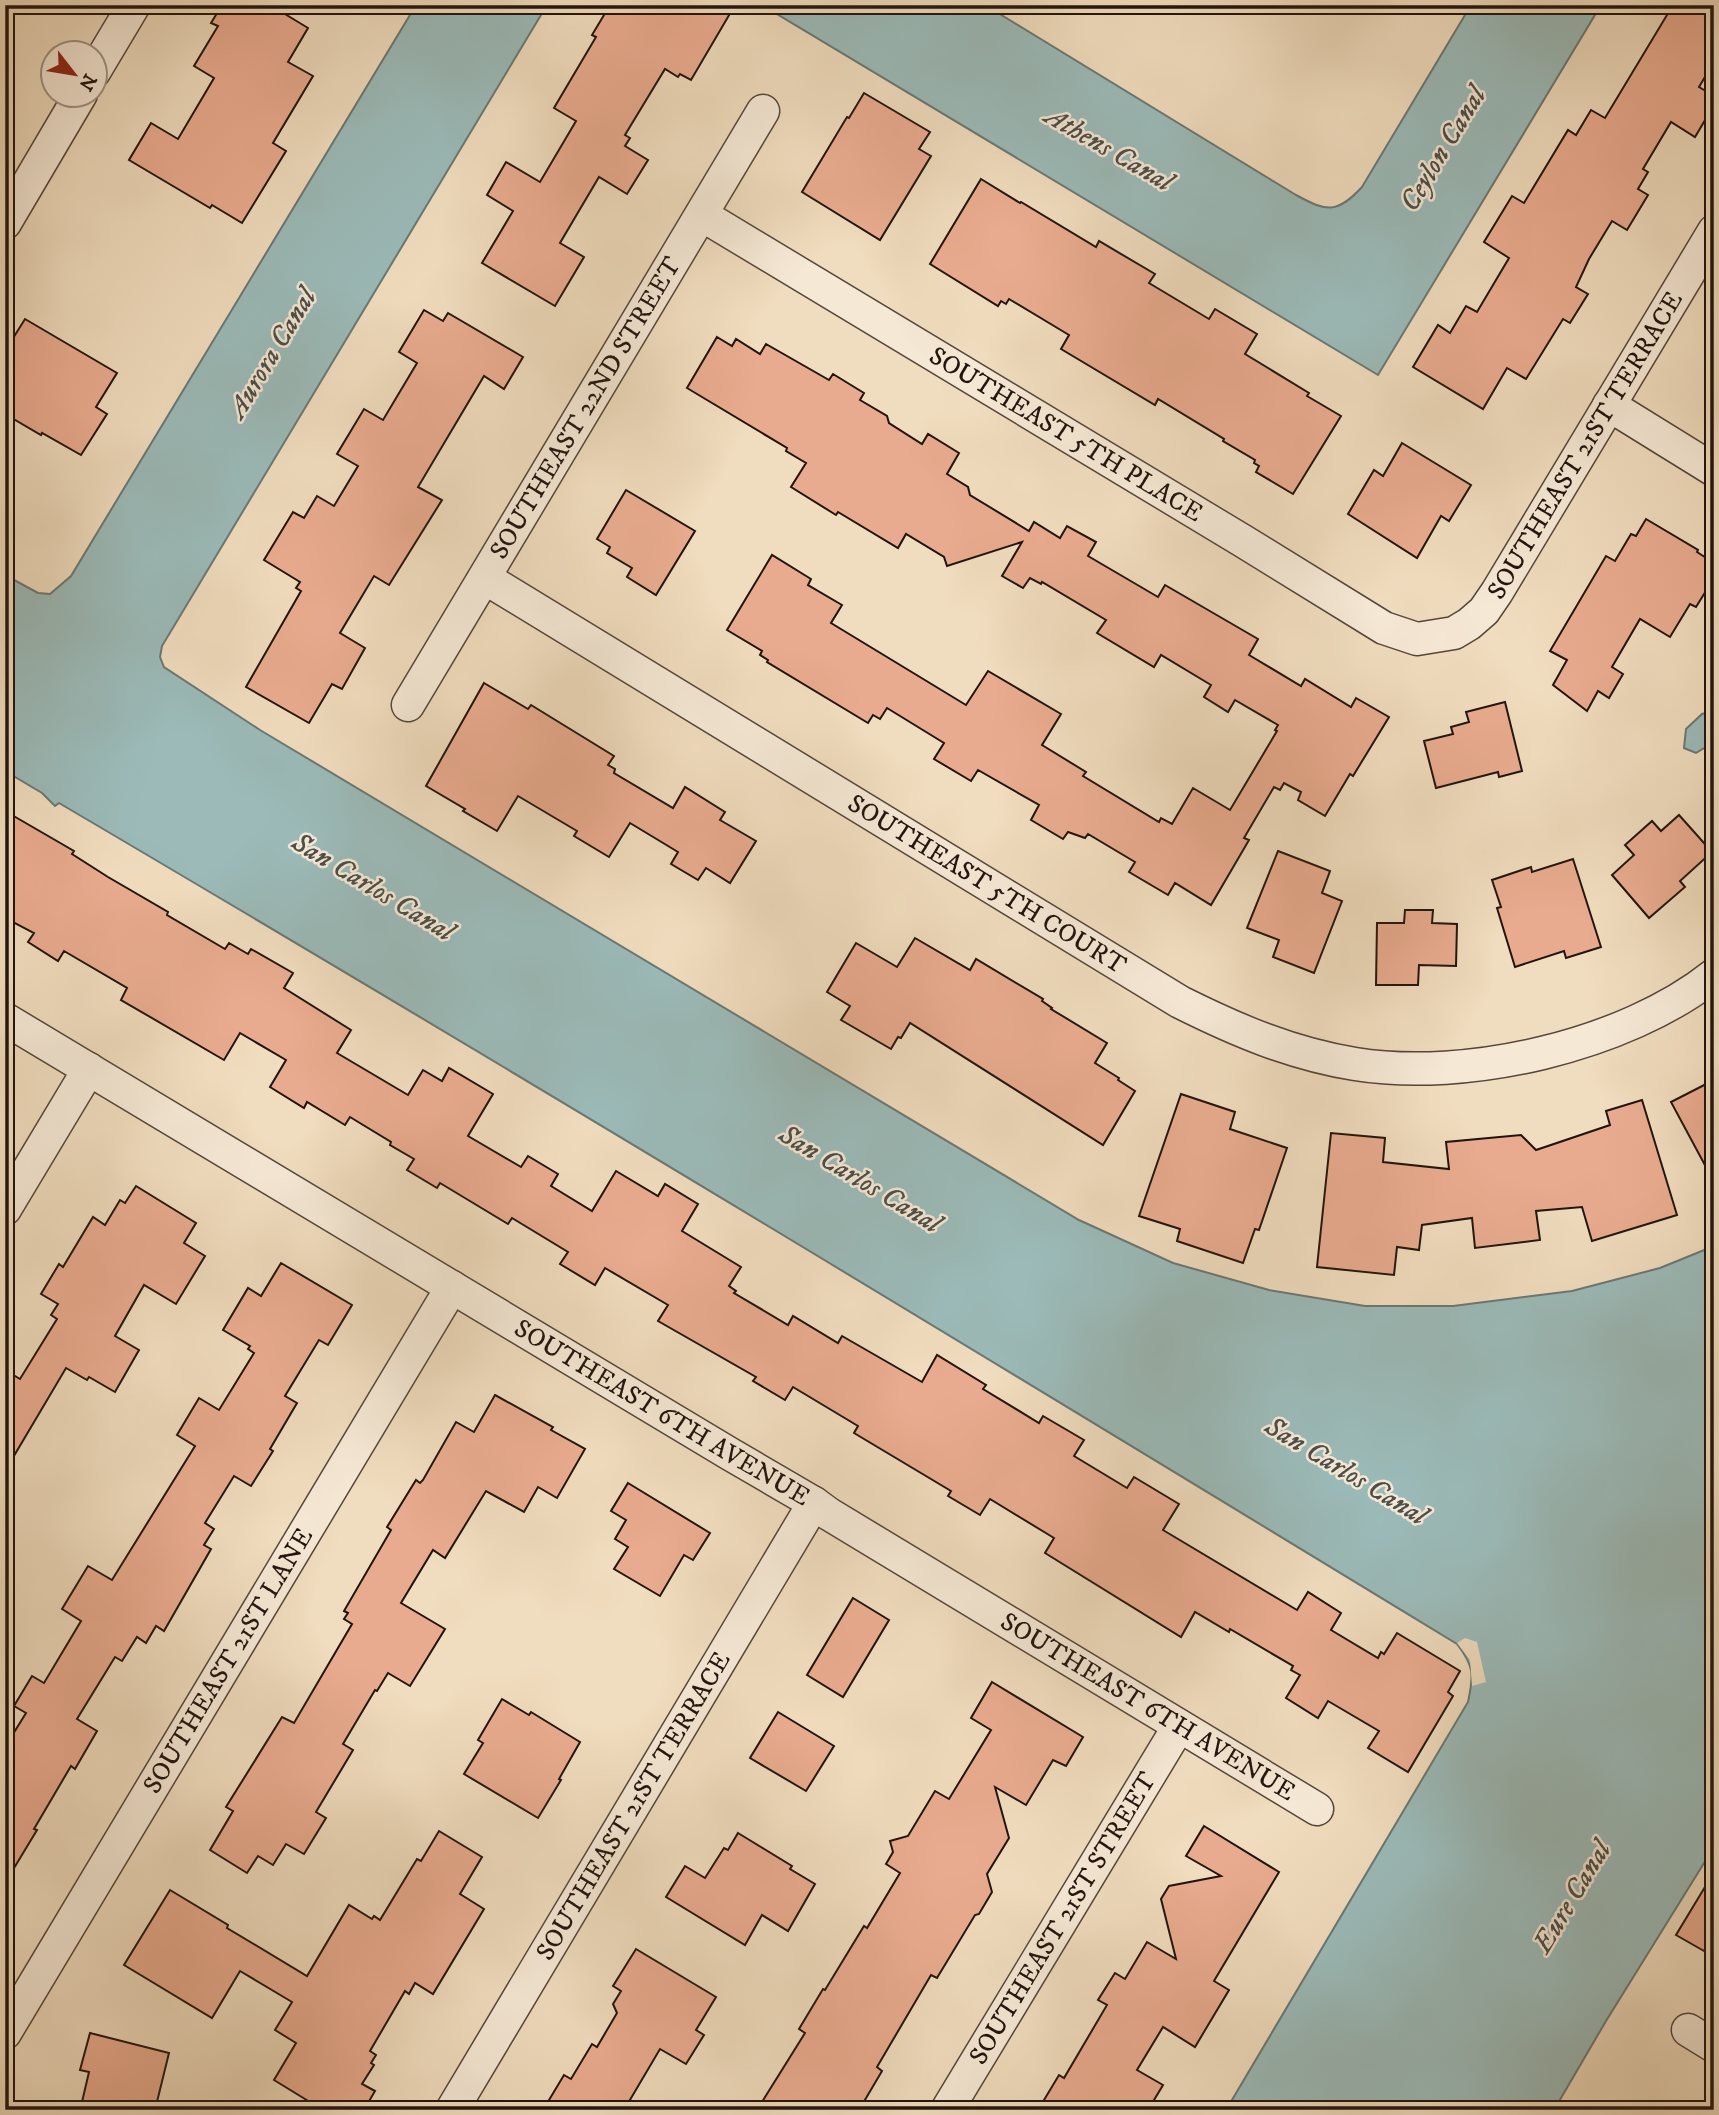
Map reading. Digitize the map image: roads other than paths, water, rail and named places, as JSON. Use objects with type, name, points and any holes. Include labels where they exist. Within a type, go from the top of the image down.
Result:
[{"type":"street","points":[[108,49],[134,5]]},
{"type":"street","points":[[5,223],[73,108]]},
{"type":"street","name":"SOUTHEAST 22ND STREET","points":[[408,705],[763,111]]},
{"type":"street","name":"SOUTHEAST 5TH PLACE","points":[[702,215],[1384,628],[1417,639],[1436,637]]},
{"type":"street","name":"SOUTHEAST 21ST TERRACE","points":[[1436,637],[1454,633],[1484,611],[1714,231]]},
{"type":"street","points":[[1609,405],[1714,470]]},
{"type":"street","name":"SOUTHEAST 5TH COURT","points":[[485,579],[1180,1002],[1227,1026],[1277,1045],[1355,1065],[1434,1069],[1482,1065],[1576,1044],[1622,1027],[1665,1007],[1714,975]]},
{"type":"street","name":"SOUTHEAST 6TH AVENUE","points":[[5,1019],[814,1503],[1317,1809]]},
{"type":"street","points":[[5,1209],[89,1069]]},
{"type":"street","name":"SOUTHEAST 21ST LANE","points":[[5,2033],[452,1287]]},
{"type":"street","name":"SOUTHEAST 21ST TERRACE","points":[[452,2110],[814,1503]]},
{"type":"street","name":"SOUTHEAST 21ST STREET","points":[[947,2110],[1180,1726]]},
{"type":"water","points":[[416,5],[547,5],[162,646],[160,657],[164,667],[260,730],[1079,1220],[1173,1263],[1269,1290],[1365,1306],[1453,1306],[1572,1291],[1660,1268],[1714,1246],[1714,1847],[1554,2110],[1226,2110],[1468,1702],[1470,1665],[1457,1644],[410,1011],[59,803],[55,806],[42,793],[5,771],[5,575],[38,593],[50,594],[71,576]]},
{"type":"water","points":[[762,5],[985,5],[1296,195],[1316,205],[1331,208],[1346,202],[1362,187],[1471,5],[1601,5],[1378,375]]},
{"type":"water","points":[[1713,711],[1714,741],[1709,748],[1696,753],[1684,748],[1686,729],[1702,714]]},
{"type":"water label","name":"Athens Canal","points":[[1109,149]]},
{"type":"water label","name":"Ceylon Canal","points":[[1443,149]]},
{"type":"water label","name":"Aurora Canal","points":[[272,353]]},
{"type":"water label","name":"San Carlos Canal","points":[[373,887]]},
{"type":"water label","name":"San Carlos Canal","points":[[860,1179]]},
{"type":"water label","name":"San Carlos Canal","points":[[1346,1471]]},
{"type":"water label","name":"Eure Canal","points":[[1572,1897]]}]
